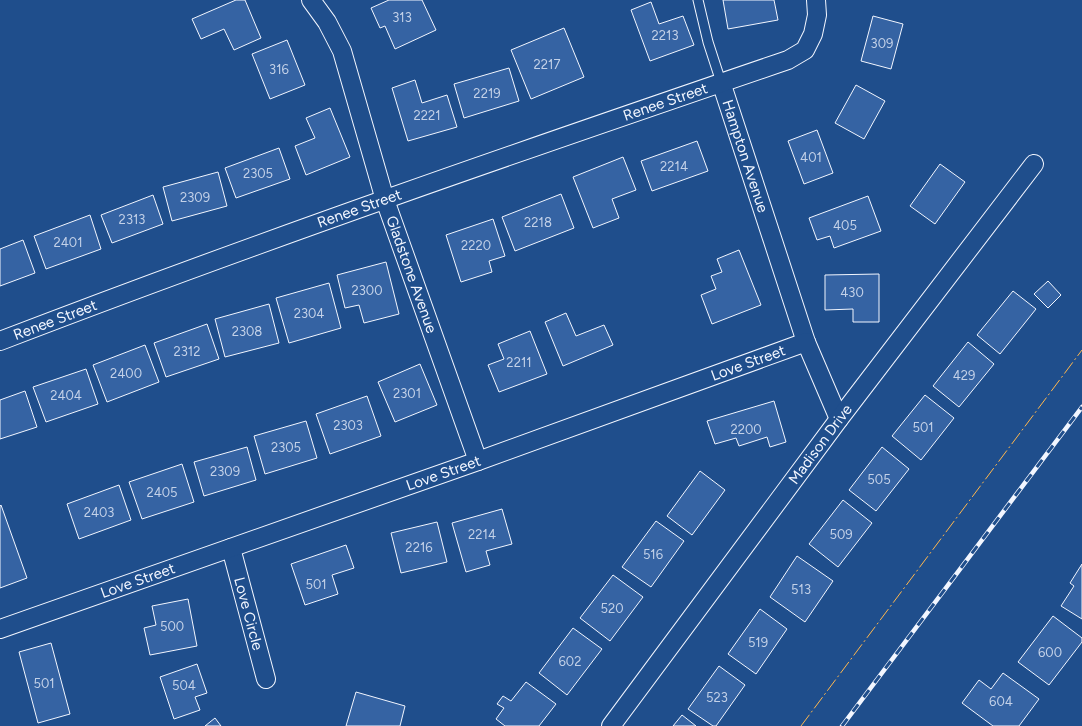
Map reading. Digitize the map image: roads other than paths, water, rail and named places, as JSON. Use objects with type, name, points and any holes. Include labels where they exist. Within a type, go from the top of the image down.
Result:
[{"type":"street","name":"Gladstone Avenue","points":[[311,0],[327,22],[342,51],[385,200],[478,461]]},
{"type":"street","name":"Hampton Avenue","points":[[806,342],[721,82],[788,60],[804,50],[812,34],[817,15],[816,0]]},
{"type":"street","name":"Renee Street","points":[[0,341],[154,282],[721,82]]},
{"type":"street","name":"Madison Drive","points":[[610,726],[840,418],[1034,164]]},
{"type":"street","points":[[806,342],[840,418]]},
{"type":"street","name":"Love Street","points":[[0,629],[478,461],[806,342]]},
{"type":"street","name":"Love Circle","points":[[231,548],[266,679]]},
{"type":"lane","points":[[698,0],[708,42],[721,82]]},
{"type":"railway","points":[[842,726],[1082,407]]}]
